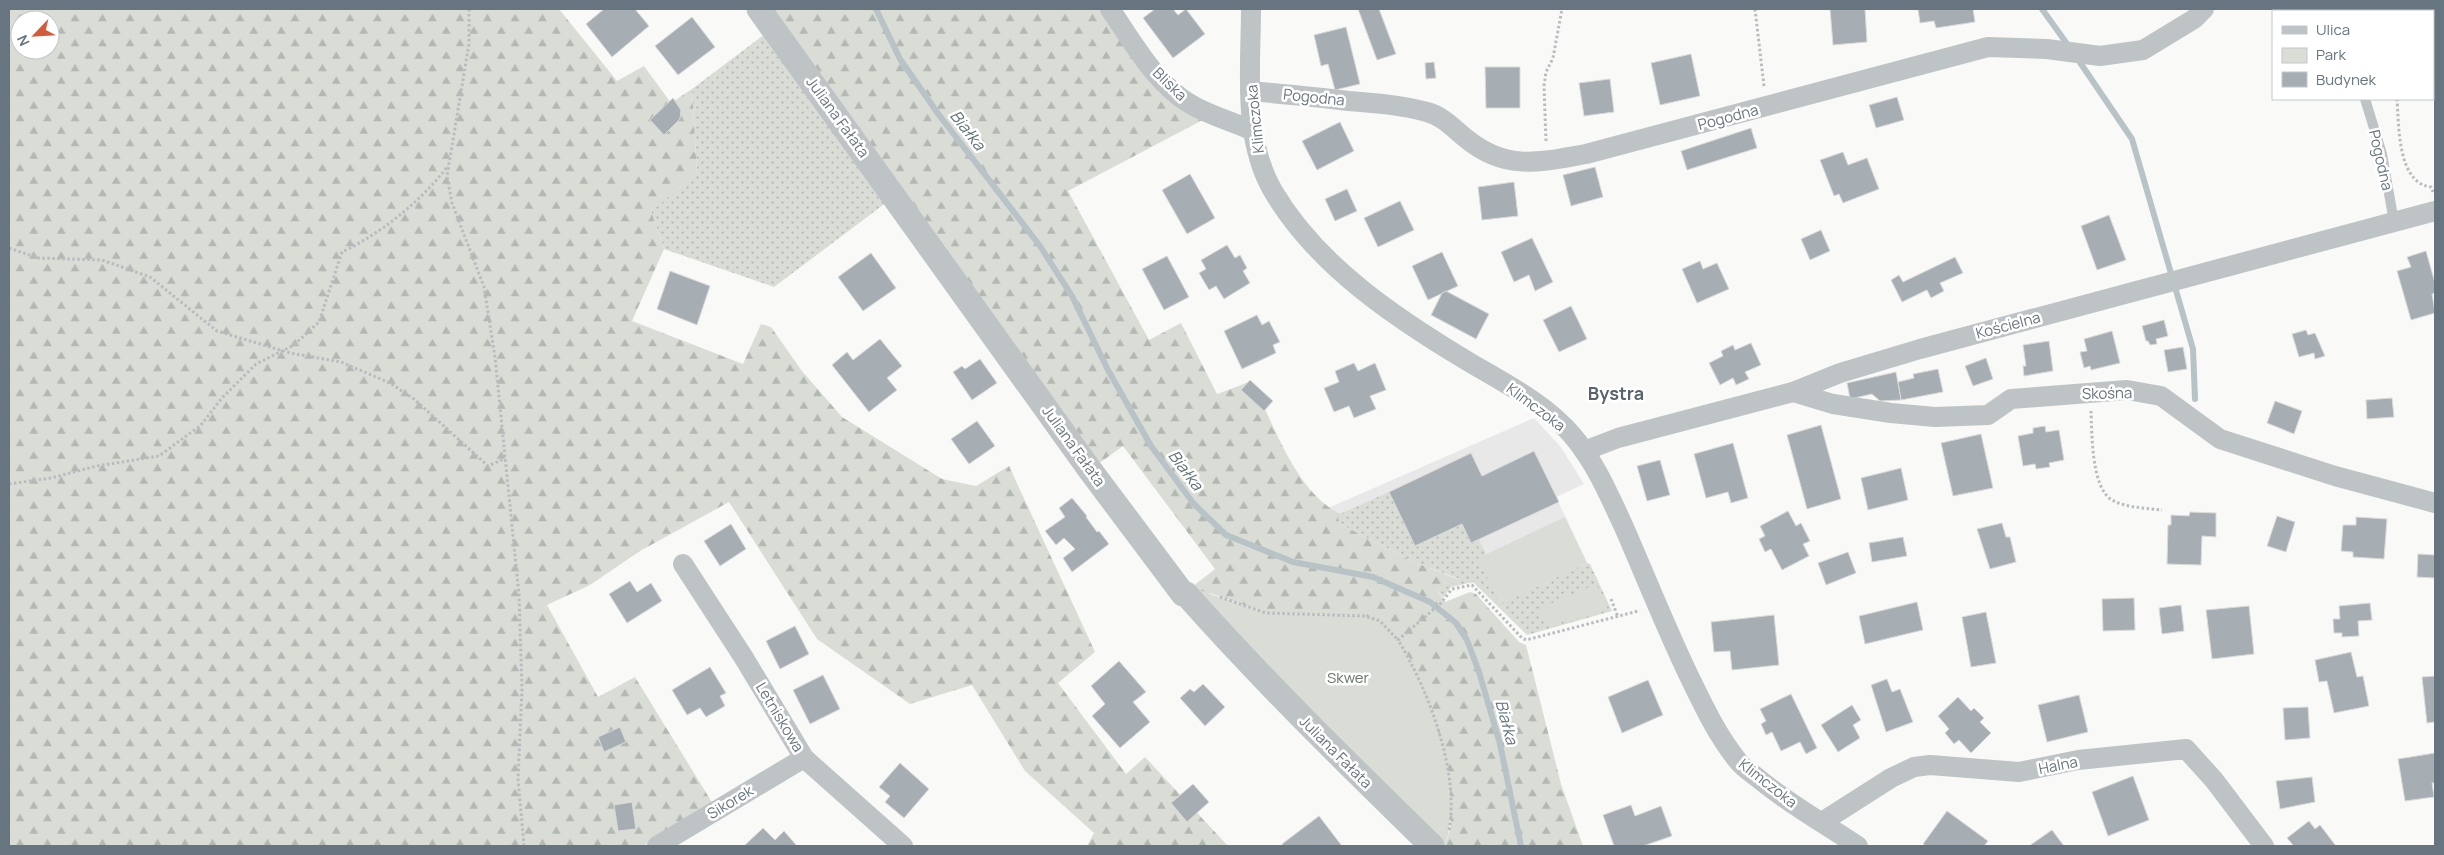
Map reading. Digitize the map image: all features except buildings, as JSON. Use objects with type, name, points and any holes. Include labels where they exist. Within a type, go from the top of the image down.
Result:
[{"type":"street","name":"Juliana Fałata","points":[[759,9],[1090,470],[1183,594],[1186,594],[1233,647],[1324,740],[1440,842]]},
{"type":"street","name":"Bliska","points":[[1110,9],[1150,65],[1175,94],[1193,106],[1253,130]]},
{"type":"street","name":"Klimczoka","points":[[1251,9],[1250,91],[1253,130],[1260,164],[1273,192],[1320,250],[1365,294],[1422,334],[1547,411],[1570,433],[1601,476],[1708,715],[1739,763],[1777,794],[1822,822],[1849,844]]},
{"type":"street","name":"Pogodna","points":[[1250,91],[1404,106],[1430,112],[1484,152],[1496,158],[1510,161],[1546,161],[1586,154],[1988,47],[2062,51],[2100,56],[2143,50],[2194,19],[2204,9]]},
{"type":"street","name":"Kościelna","points":[[1584,451],[1618,438],[1794,392],[1840,373],[1920,349],[2435,211]]},
{"type":"street","name":"Skośna","points":[[1794,392],[1833,404],[1891,413],[1935,417],[1988,415],[2011,399],[2127,390],[2161,396],[2220,439],[2336,476],[2435,503]]},
{"type":"street","name":"Letniskowa","points":[[683,564],[744,658],[804,758],[903,846]]},
{"type":"street","name":"Halna","points":[[1822,822],[1891,778],[1914,767],[1930,765],[2019,772],[2078,760],[2186,749],[2214,780],[2264,846]]},
{"type":"street","name":"Sikorek","points":[[657,846],[804,758]]},
{"type":"lane","name":"Pogodna","points":[[2365,100],[2382,154],[2394,222]]},
{"type":"path","points":[[469,9],[469,44],[447,176],[452,203],[484,287],[495,357],[519,596],[522,688],[518,779],[524,846]]},
{"type":"path","points":[[1546,161],[1544,86],[1546,72],[1553,58],[1562,9]]},
{"type":"path","points":[[1755,9],[1766,106]]},
{"type":"path","points":[[2397,100],[2401,147],[2406,165],[2413,179],[2421,186],[2431,187],[2435,197]]},
{"type":"path","points":[[9,484],[51,478],[97,466],[159,456],[201,425],[222,398],[256,364],[294,345],[319,322],[342,252],[365,241],[398,215],[432,187],[449,166]]},
{"type":"path","points":[[9,248],[38,258],[102,260],[150,277],[217,331],[282,350],[341,362],[390,383],[414,399],[488,466],[504,459]]},
{"type":"path","points":[[2090,393],[2093,460],[2098,482],[2110,500],[2126,505],[2162,510]]},
{"type":"path","points":[[1398,640],[1440,604],[1452,589],[1472,585],[1526,640],[1658,606]]},
{"type":"path","points":[[1186,594],[1210,593],[1266,613],[1364,616],[1380,621],[1398,640],[1417,674],[1440,740],[1448,772],[1451,822],[1440,842]]},
{"type":"path","points":[[1611,599],[1618,616]]},
{"type":"shaded area","points":[[1534,418],[1560,446],[1584,484],[1556,497],[1610,611],[1527,632],[1467,576],[1326,509]]},
{"type":"green space","points":[[9,9],[559,9],[617,81],[644,66],[671,103],[692,89],[697,173],[651,211],[664,249],[632,321],[743,364],[761,324],[771,327],[802,371],[842,417],[942,479],[976,486],[1009,466],[1095,652],[1058,683],[1126,774],[1145,757],[1228,846],[1087,846],[1094,833],[1025,771],[972,685],[910,704],[817,639],[729,502],[640,551],[590,585],[547,605],[598,697],[635,677],[713,804],[643,846],[9,846]]},
{"type":"green space","points":[[759,9],[1110,9],[1149,65],[1214,114],[1068,191],[1149,340],[1181,323],[1217,394],[1252,381],[1287,455],[1298,473],[1310,490],[1340,514],[1338,518],[1340,524],[1414,562],[1460,580],[1437,590],[1445,602],[1470,592],[1476,594],[1519,642],[1526,645],[1561,784],[1583,846],[1446,846],[1451,822],[1365,616],[1266,613],[1210,593],[1183,594],[1215,569],[1123,446],[1090,470]]},
{"type":"green space","points":[[773,28],[895,196],[774,287],[664,249],[651,211],[697,173],[692,89]]},
{"type":"green space","points":[[1389,492],[1415,546],[1462,524],[1471,543],[1479,540],[1486,554],[1479,558],[1500,604],[1587,563],[1590,564],[1612,611],[1527,635],[1473,582],[1451,587],[1443,598],[1437,590],[1459,579],[1414,562],[1340,524],[1338,518],[1340,514]]},
{"type":"green space","points":[[1565,517],[1587,563],[1500,604],[1478,558]]},
{"type":"green space","points":[[1596,584],[1608,610],[1547,626],[1539,609]]},
{"type":"green space","name":"Skwer","points":[[1202,591],[1266,613],[1365,616],[1377,620],[1391,631],[1414,667],[1424,689],[1439,734],[1449,780],[1450,818],[1446,846],[1432,846],[1186,594]]},
{"type":"waterway","name":"Białka","points":[[876,9],[900,59],[939,115],[1040,246],[1072,296],[1108,370],[1151,446],[1194,504],[1226,535],[1293,562],[1373,577],[1430,602],[1456,623],[1467,640],[1479,672],[1500,744],[1521,846]]},
{"type":"waterway","points":[[2042,9],[2070,48]]},
{"type":"waterway","points":[[2077,58],[2132,139],[2193,349],[2195,399]]},
{"type":"district","name":"Bystra","points":[[1616,393]]}]
